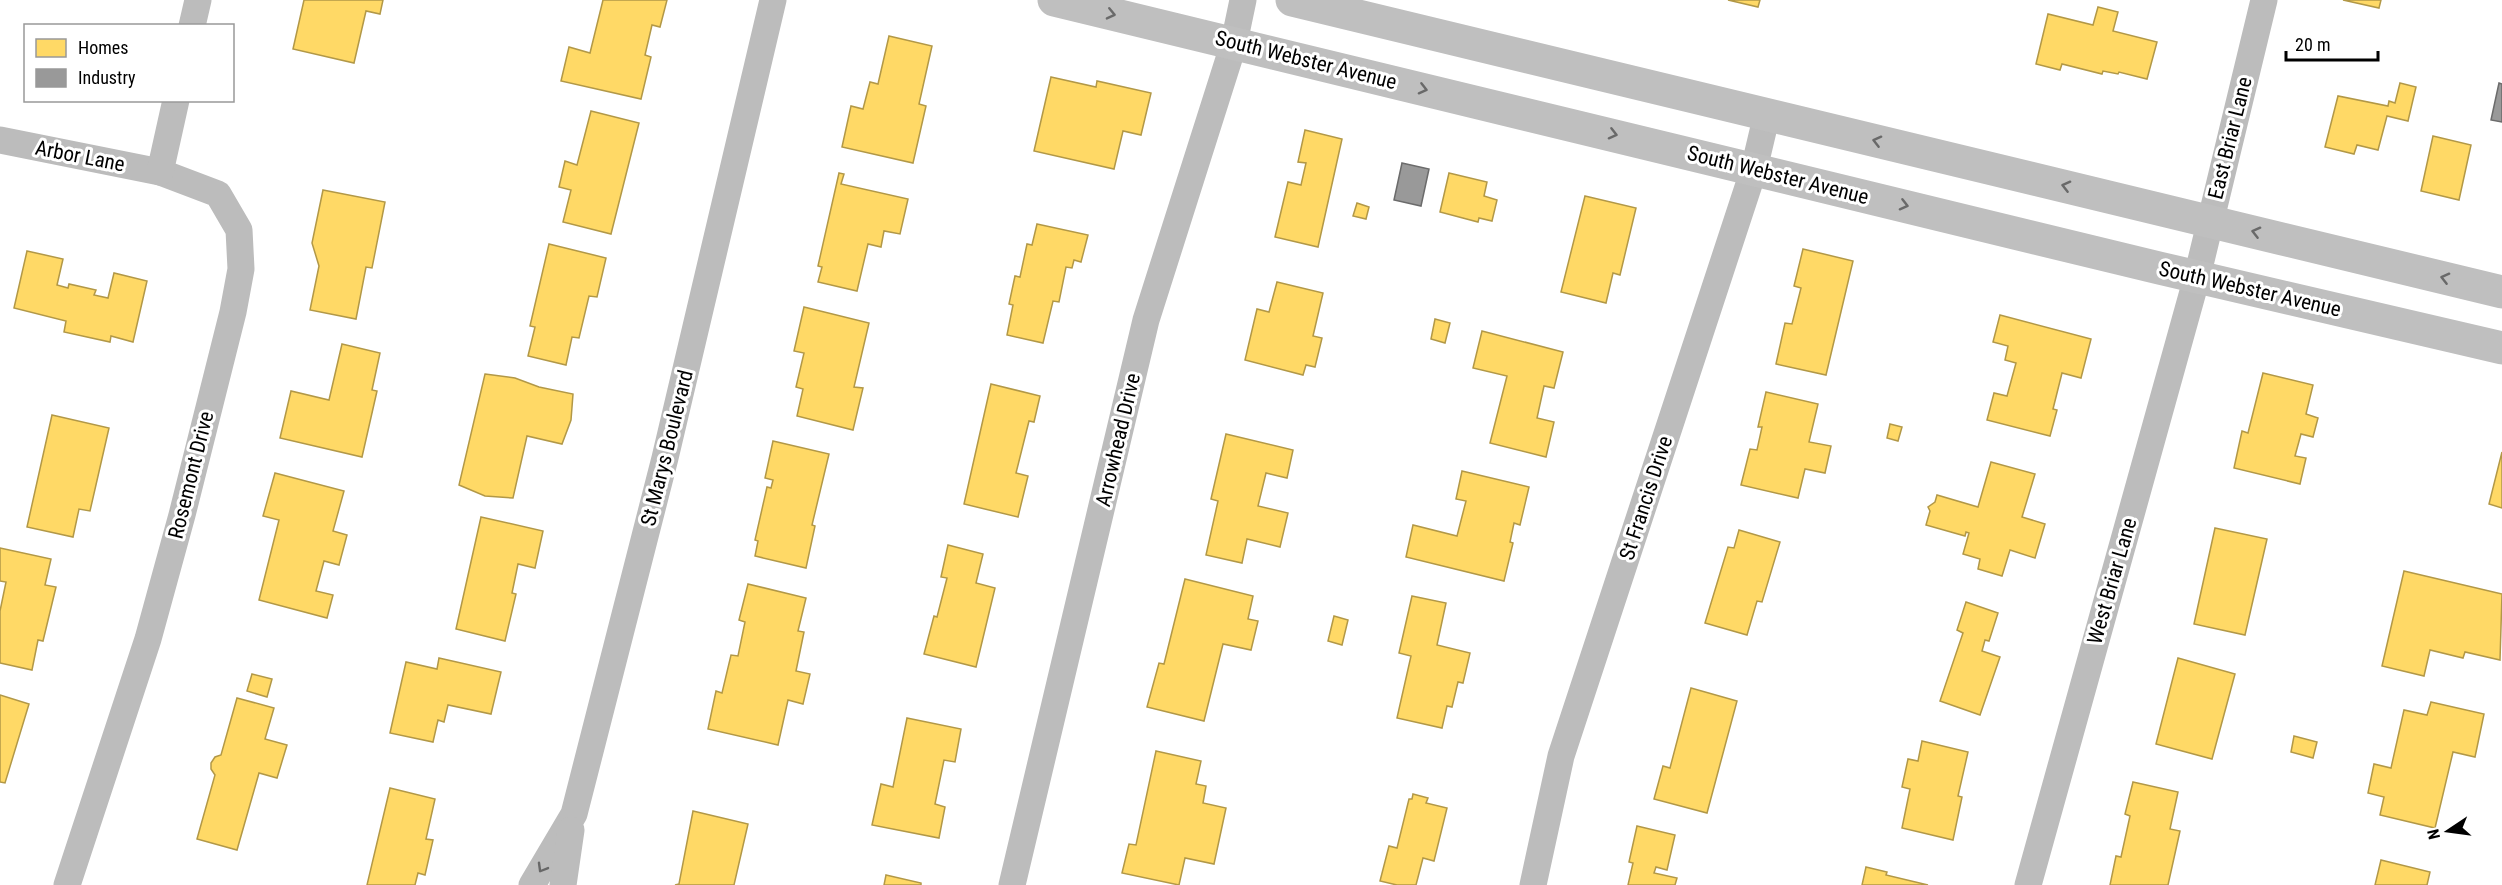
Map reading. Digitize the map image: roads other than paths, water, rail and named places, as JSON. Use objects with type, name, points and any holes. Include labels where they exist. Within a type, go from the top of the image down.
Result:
[{"type":"main road","name":"South Webster Avenue","points":[[1054,0],[2197,277],[2502,348]]},
{"type":"main road","points":[[1292,0],[2502,292]]},
{"type":"street","points":[[192,24],[198,0]]},
{"type":"street","name":"St Marys Boulevard","points":[[532,885],[574,814],[665,458],[773,0]]},
{"type":"street","name":"Arrowhead Drive","points":[[1012,885],[1146,321],[1234,43],[1243,0]]},
{"type":"street","name":"East Briar Lane","points":[[2197,277],[2264,0]]},
{"type":"street","points":[[160,172],[176,102]]},
{"type":"street","name":"St Francis Drive","points":[[1533,885],[1561,756],[1754,168],[1767,114]]},
{"type":"street","name":"Arbor Lane","points":[[0,140],[160,172]]},
{"type":"street","name":"Rosemont Drive","points":[[67,885],[148,639],[182,515],[233,312],[241,269],[239,230],[218,194],[160,172]]},
{"type":"street","name":"West Briar Lane","points":[[2028,885],[2197,277]]},
{"type":"street","points":[[563,885],[574,814]]}]
